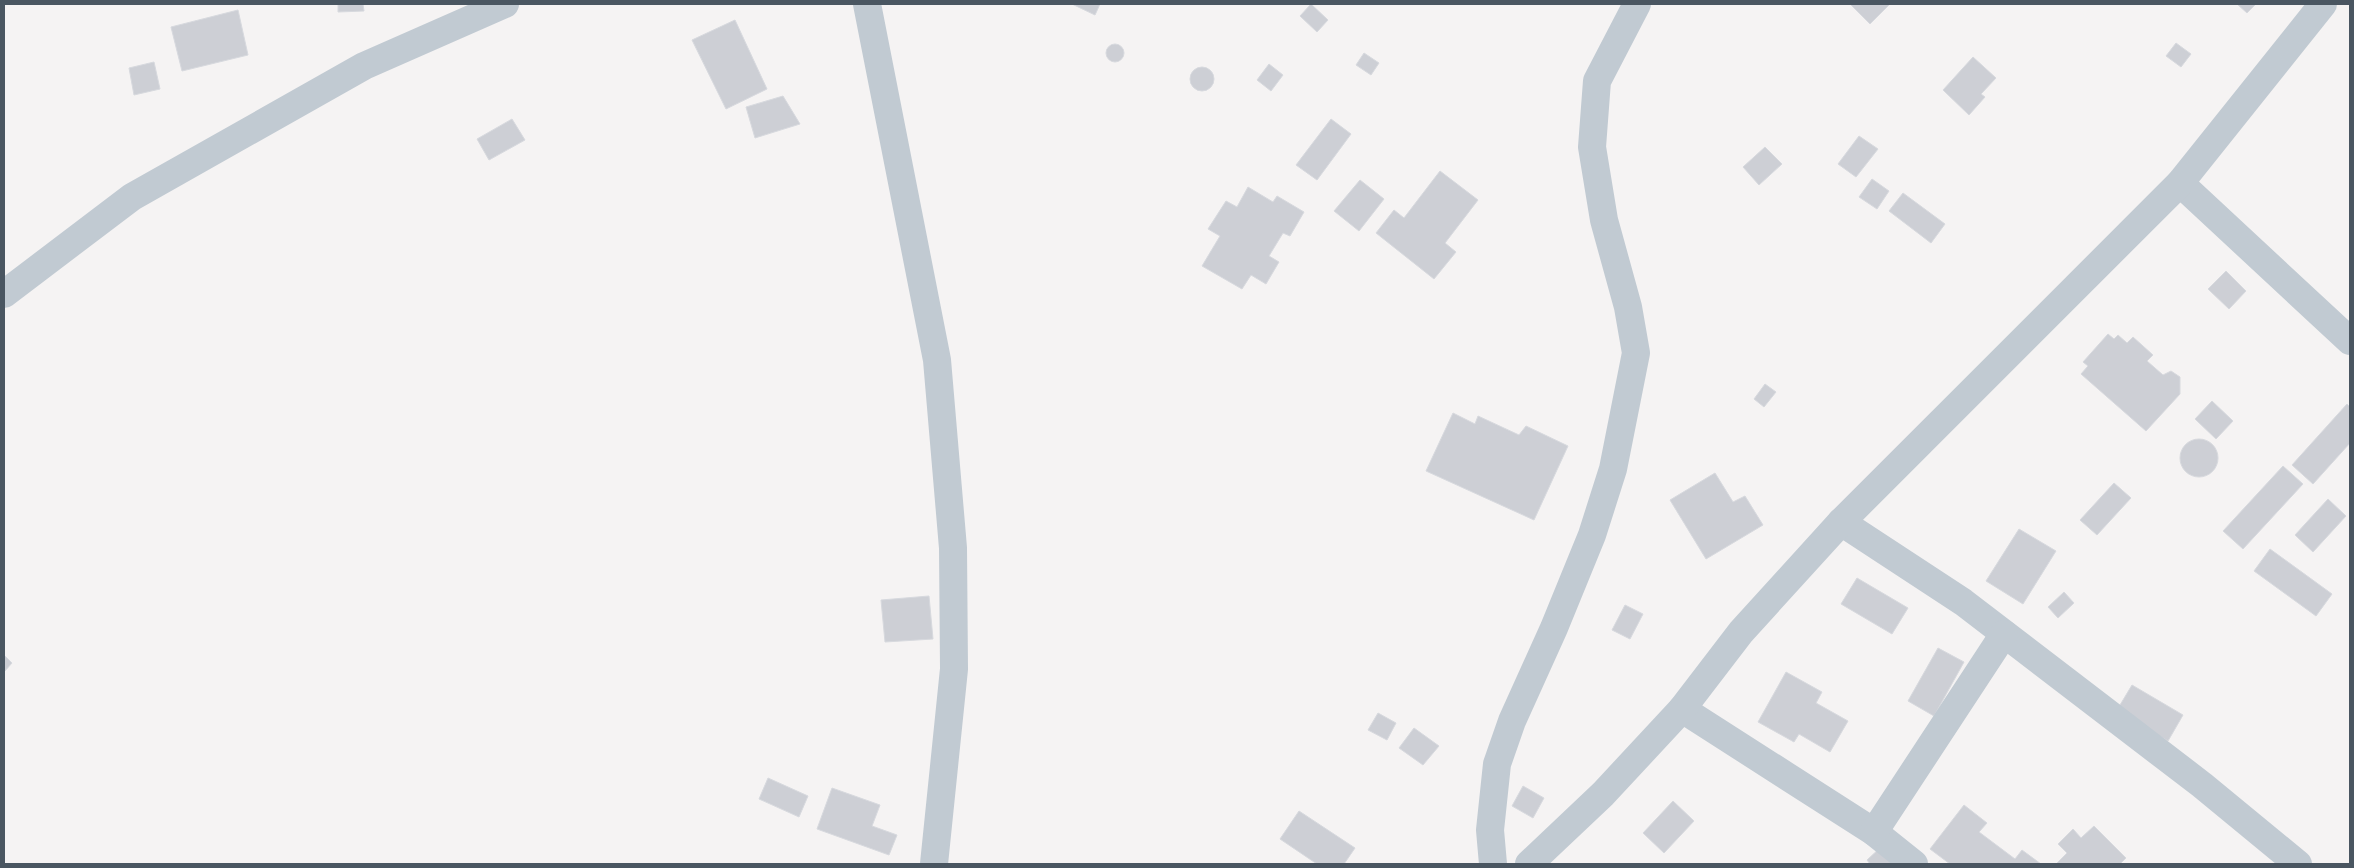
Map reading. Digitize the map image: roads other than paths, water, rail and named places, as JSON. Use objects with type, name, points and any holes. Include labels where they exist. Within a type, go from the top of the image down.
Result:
[{"type":"street","points":[[4,294],[132,197],[364,66],[505,4]]},
{"type":"street","points":[[867,4],[938,360],[953,538],[954,669],[934,864]]},
{"type":"street","points":[[1493,864],[1490,830],[1497,764],[1512,721],[1554,628],[1592,534],[1613,469],[1636,353],[1628,306],[1604,220],[1592,147],[1597,81],[1637,4]]},
{"type":"street","points":[[1529,864],[1603,794],[1682,709],[1741,632],[1841,522],[2180,183],[2323,4]]},
{"type":"street","points":[[2180,183],[2350,341]]},
{"type":"street","points":[[1841,522],[1964,602],[2202,785],[2298,864]]},
{"type":"street","points":[[1874,832],[2004,634]]},
{"type":"street","points":[[1682,709],[1874,832],[1914,864]]}]
